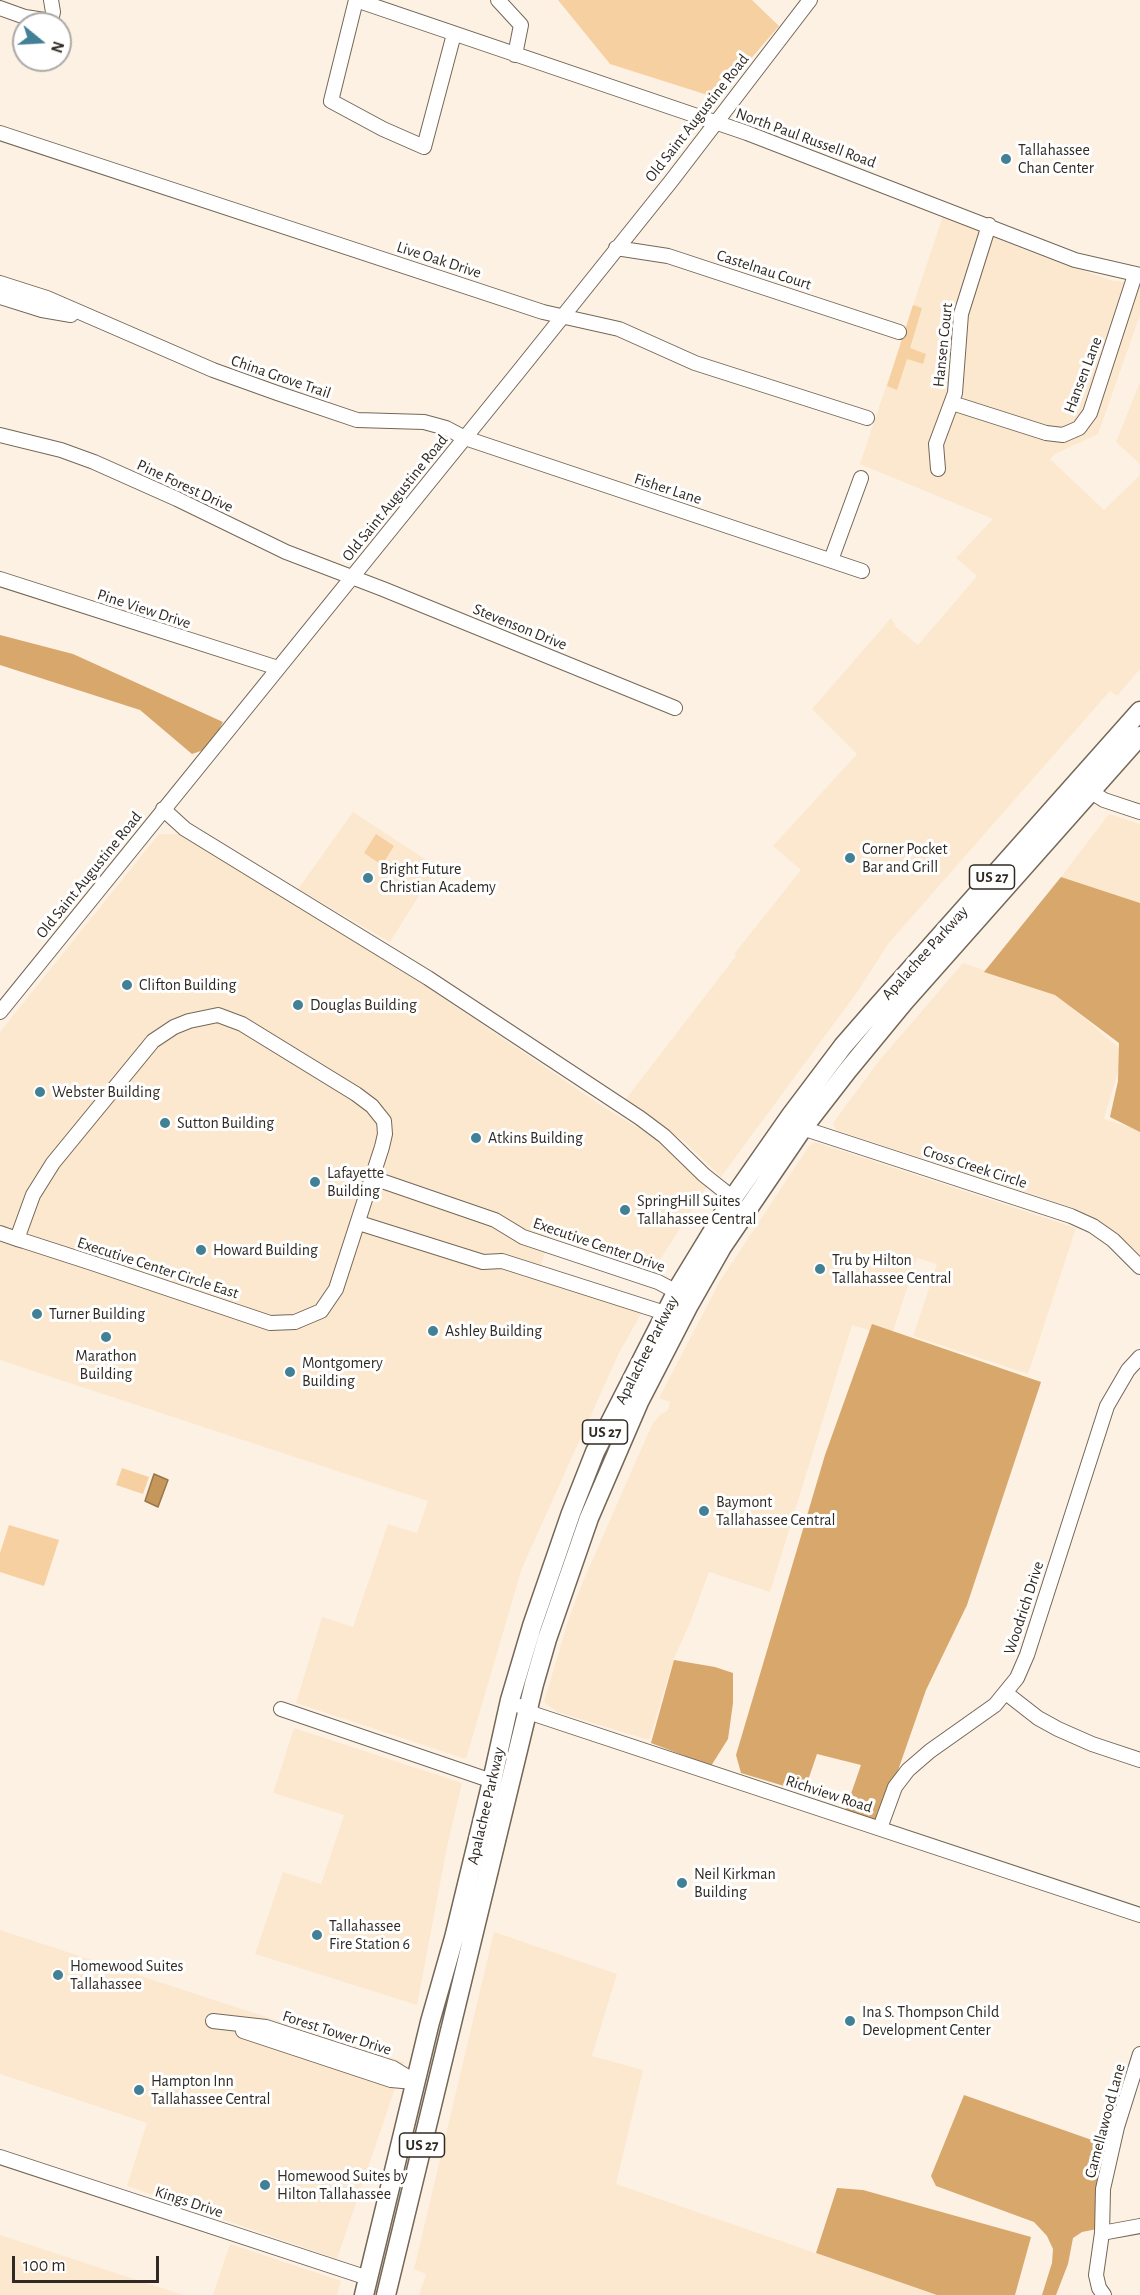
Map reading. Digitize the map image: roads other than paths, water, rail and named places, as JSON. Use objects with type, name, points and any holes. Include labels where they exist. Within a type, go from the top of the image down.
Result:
[{"type":"main road","name":"Apalachee Parkway","points":[[366,2287],[454,1938],[510,1700],[570,1513],[595,1452],[665,1313],[683,1299],[803,1128],[873,1037],[1083,787],[1140,711]]},
{"type":"main road","name":"Apalachee Parkway","points":[[386,2295],[527,1710],[547,1639],[589,1518],[683,1299],[733,1198],[843,1046],[1083,787],[1140,736]]},
{"type":"main road","points":[[584,1479],[589,1518]]},
{"type":"main road","points":[[461,1982],[454,1938],[476,1922]]},
{"type":"main road","points":[[416,2082],[436,2087]]},
{"type":"main road","points":[[374,2253],[390,2275]]},
{"type":"street","points":[[0,8],[25,17],[51,21],[53,12],[51,0]]},
{"type":"street","points":[[356,0],[331,101],[383,129],[424,147],[454,34]]},
{"type":"street","name":"North Paul Russell Road","points":[[356,0],[715,122],[1076,260],[1138,275]]},
{"type":"street","points":[[498,0],[521,25],[515,55]]},
{"type":"street","name":"Old Saint Augustine Road","points":[[0,1012],[672,180],[810,0]]},
{"type":"street","name":"Live Oak Drive","points":[[0,133],[543,312],[618,329],[694,363],[867,418]]},
{"type":"street","name":"Hansen Court","points":[[938,469],[936,444],[952,403],[957,374],[961,314],[989,225]]},
{"type":"street","name":"Castelnau Court","points":[[616,248],[668,256],[899,332]]},
{"type":"street","name":"Hansen Lane","points":[[952,403],[1057,435],[1070,433],[1079,428],[1090,413],[1138,275]]},
{"type":"street","name":"China Grove Trail","points":[[0,283],[46,298],[213,370],[357,420],[424,422],[446,428],[465,438]]},
{"type":"street","name":"China Grove Trail","points":[[0,297],[42,310],[93,319]]},
{"type":"street","name":"Pine Forest Drive","points":[[0,435],[61,450],[94,462],[286,552],[352,578]]},
{"type":"street","name":"Fisher Lane","points":[[465,438],[862,571]]},
{"type":"street","points":[[831,560],[861,478]]},
{"type":"street","name":"Stevenson Drive","points":[[352,578],[675,708]]},
{"type":"street","name":"Pine View Drive","points":[[0,579],[278,668]]},
{"type":"street","points":[[1083,787],[1104,801],[1140,812]]},
{"type":"street","points":[[163,809],[185,829],[428,978],[640,1118],[664,1136],[704,1175],[733,1198]]},
{"type":"street","points":[[17,1239],[33,1195],[53,1162],[161,1034],[174,1027],[209,1016],[229,1017],[372,1106],[380,1114],[386,1126],[382,1147],[359,1223],[483,1262],[502,1261],[665,1313]]},
{"type":"street","name":"Cross Creek Circle","points":[[786,1122],[1071,1216],[1093,1226],[1113,1240],[1140,1267]]},
{"type":"street","name":"Executive Center Drive","points":[[373,1178],[495,1220],[524,1237],[658,1282],[683,1299]]},
{"type":"street","name":"Executive Center Circle East","points":[[0,1233],[270,1323],[295,1322],[321,1311],[333,1296],[341,1278],[359,1223]]},
{"type":"street","name":"Woodrich Drive","points":[[880,1828],[895,1787],[908,1770],[930,1751],[995,1705],[1017,1678],[1027,1655],[1107,1406],[1128,1370],[1140,1357]]},
{"type":"street","points":[[1006,1693],[1038,1718],[1058,1729],[1092,1744],[1140,1760]]},
{"type":"street","name":"Richview Road","points":[[510,1700],[537,1715],[1140,1915]]},
{"type":"street","points":[[281,1709],[492,1781]]},
{"type":"street","name":"Forest Tower Drive","points":[[213,2021],[266,2027],[393,2068],[416,2082],[391,2080],[213,2021]]},
{"type":"street","name":"Camellawood Lane","points":[[1104,2295],[1099,2288],[1096,2275],[1103,2189],[1107,2165],[1138,2070],[1140,2054]]},
{"type":"street","name":"Kings Drive","points":[[0,2157],[366,2287]]},
{"type":"street","points":[[1101,2233],[1140,2226]]},
{"type":"place","name":"Tallahassee Chan Center","points":[[1006,159]]},
{"type":"place","name":"Corner Pocket Bar and Grill","points":[[850,858]]},
{"type":"place","name":"Bright Future Christian Academy","points":[[368,878]]},
{"type":"place","name":"Clifton Building","points":[[127,985]]},
{"type":"place","name":"Douglas Building","points":[[298,1005]]},
{"type":"place","name":"Webster Building","points":[[40,1092]]},
{"type":"place","name":"Sutton Building","points":[[165,1123]]},
{"type":"place","name":"Atkins Building","points":[[476,1138]]},
{"type":"place","name":"Lafayette Building","points":[[315,1182]]},
{"type":"place","name":"SpringHill Suites Tallahassee Central","points":[[625,1210]]},
{"type":"place","name":"Howard Building","points":[[201,1250]]},
{"type":"place","name":"Tru by Hilton Tallahassee Central","points":[[820,1269]]},
{"type":"place","name":"Turner Building","points":[[37,1314]]},
{"type":"place","name":"Ashley Building","points":[[433,1331]]},
{"type":"place","name":"Marathon Building","points":[[106,1337]]},
{"type":"place","name":"Montgomery Building","points":[[290,1372]]},
{"type":"place","name":"Baymont Tallahassee Central","points":[[704,1511]]},
{"type":"place","name":"Neil Kirkman Building","points":[[682,1883]]},
{"type":"place","name":"Tallahassee Fire Station 6","points":[[317,1935]]},
{"type":"place","name":"Homewood Suites Tallahassee","points":[[58,1975]]},
{"type":"place","name":"Ina S. Thompson Child Development Center","points":[[850,2021]]},
{"type":"place","name":"Hampton Inn Tallahassee Central","points":[[139,2090]]},
{"type":"place","name":"Homewood Suites by Hilton Tallahassee","points":[[265,2185]]}]
